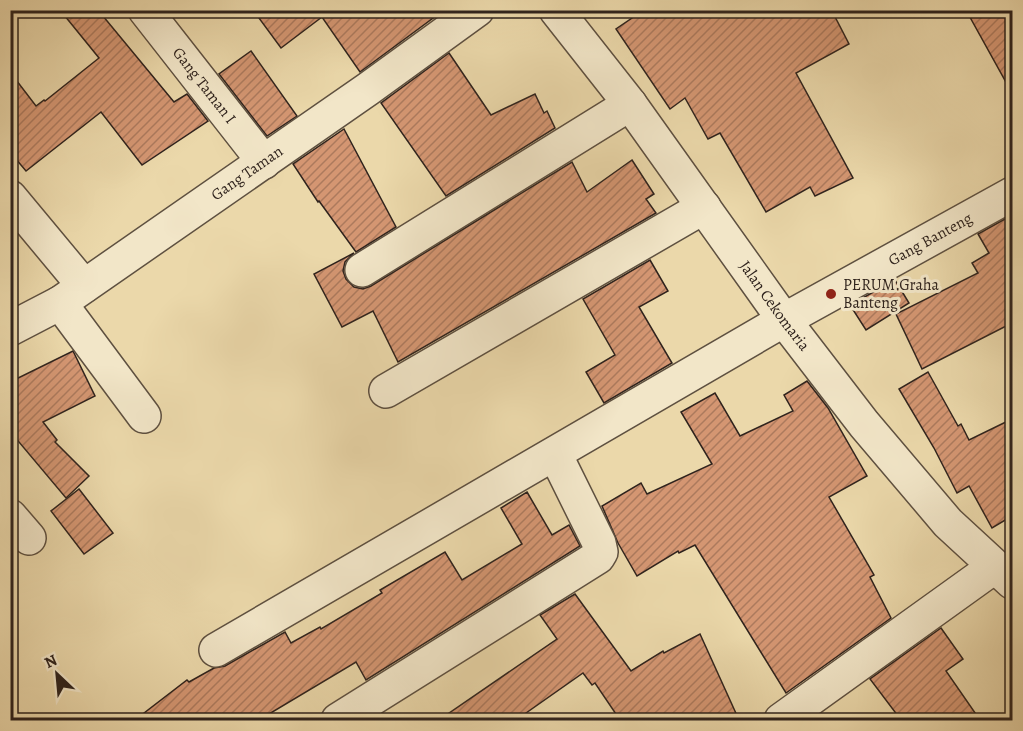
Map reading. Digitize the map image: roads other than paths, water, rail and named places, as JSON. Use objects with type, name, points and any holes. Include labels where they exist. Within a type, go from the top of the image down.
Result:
[{"type":"street","name":"Gang Taman I","points":[[145,10],[264,162]]},
{"type":"street","name":"Gang Taman","points":[[10,329],[72,295],[477,10]]},
{"type":"street","name":"Jalan Cekomaria","points":[[562,12],[784,320],[864,424],[948,523],[1007,577]]},
{"type":"street","points":[[362,270],[630,105]]},
{"type":"street","name":"Gang Banteng","points":[[216,650],[784,320],[1012,194]]},
{"type":"street","points":[[10,197],[144,416]]},
{"type":"street","points":[[386,390],[704,207]]},
{"type":"street","points":[[338,720],[598,557],[601,552],[600,543],[555,454]]},
{"type":"street","points":[[781,720],[1007,577]]},
{"type":"place","name":"PERUM.Graha Banteng","points":[[831,294]]}]
